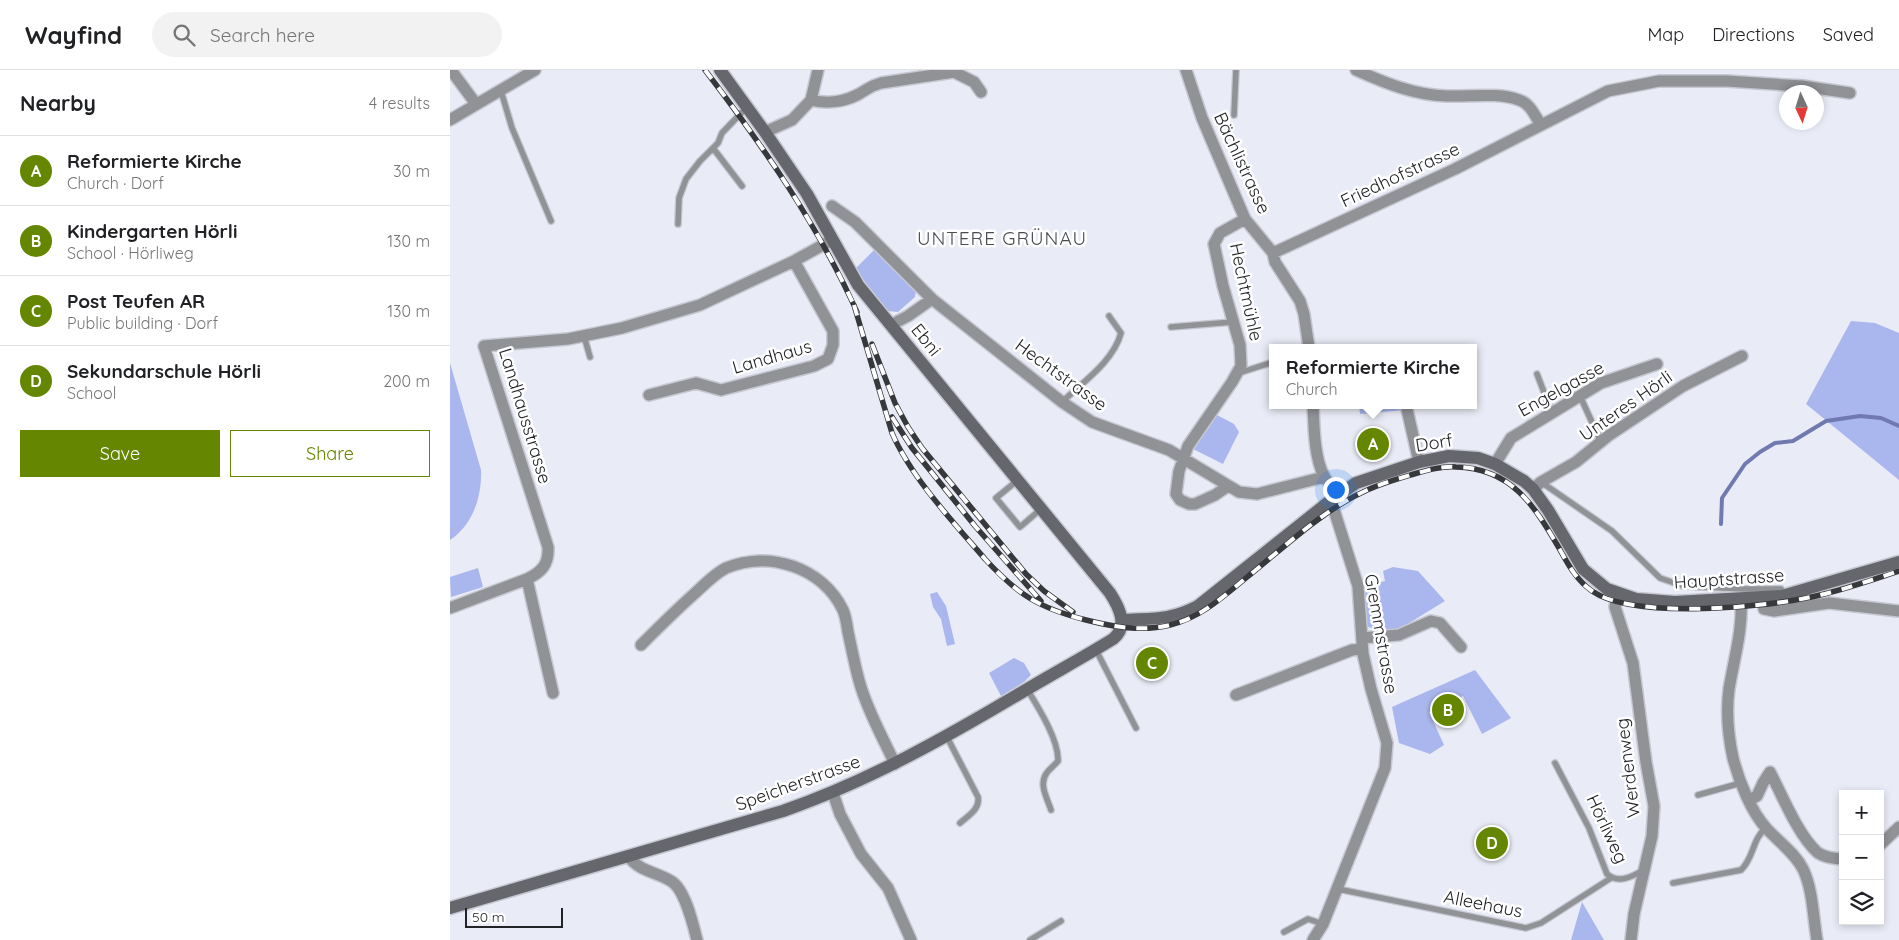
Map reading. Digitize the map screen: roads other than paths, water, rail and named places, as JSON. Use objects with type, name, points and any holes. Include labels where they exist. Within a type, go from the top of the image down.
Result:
[{"type":"main road","name":"Ebni","points":[[720,70],[807,194],[858,285],[1110,593],[1119,609],[1122,620]]},
{"type":"main road","name":"Dorf","points":[[1122,620],[1167,618],[1177,616],[1198,606],[1334,498],[1356,483],[1439,457],[1464,456],[1495,464],[1537,486],[1548,510],[1584,569],[1597,582],[1614,592]]},
{"type":"main road","name":"Hauptstrasse","points":[[1614,592],[1636,599],[1675,602],[1782,596],[1899,562]]},
{"type":"main road","name":"Speicherstrasse","points":[[450,908],[784,811],[833,793],[896,764],[947,737],[1096,649],[1118,635],[1122,628],[1122,620]]},
{"type":"street","points":[[451,70],[476,104]]},
{"type":"street","points":[[450,120],[535,70]]},
{"type":"street","points":[[765,132],[792,120],[811,100],[818,70]]},
{"type":"street","name":"Bächlistrasse","points":[[1186,70],[1202,118],[1245,219],[1273,253],[1274,262],[1300,301],[1308,344]]},
{"type":"street","points":[[1356,70],[1393,86],[1422,93],[1445,96],[1502,97],[1520,100],[1528,105],[1541,125]]},
{"type":"street","points":[[811,100],[824,103],[830,102],[855,96],[870,86],[881,82],[954,72],[974,82],[981,92]]},
{"type":"street","name":"Friedhofstrasse","points":[[1273,253],[1455,170],[1608,91],[1659,81],[1727,81],[1802,86],[1850,93]]},
{"type":"street","name":"Hechtstrasse","points":[[832,206],[855,222],[932,299],[1062,402],[1092,422],[1169,450],[1240,492],[1257,494],[1324,477]]},
{"type":"street","name":"Hechtmühle","points":[[1238,373],[1242,358],[1214,244],[1220,232],[1245,219]]},
{"type":"street","name":"Landhausstrasse","points":[[450,608],[527,579],[540,572],[548,558],[548,547],[484,346],[584,336],[622,328],[700,305],[794,261],[832,240]]},
{"type":"street","name":"Landhaus","points":[[649,395],[696,383],[721,390],[814,366],[828,359],[833,345],[833,330],[794,261]]},
{"type":"street","points":[[891,325],[908,316],[932,299]]},
{"type":"street","name":"Unteres Hörli","points":[[1537,486],[1576,462],[1601,442],[1683,386],[1742,356]]},
{"type":"street","name":"Engelgasse","points":[[1495,464],[1511,438],[1601,384],[1657,364]]},
{"type":"street","points":[[1228,486],[1215,495],[1195,504],[1189,504],[1180,500],[1176,490],[1182,458],[1188,446],[1238,373]]},
{"type":"street","points":[[1313,409],[1318,452],[1324,477],[1334,498]]},
{"type":"street","points":[[1407,409],[1419,462]]},
{"type":"street","name":"Gremmstrasse","points":[[1313,940],[1323,924],[1385,768],[1387,743],[1371,689],[1362,644],[1358,586],[1334,508],[1334,498]]},
{"type":"street","points":[[641,645],[698,590],[724,569],[747,562],[769,561],[785,563],[803,569],[818,580],[835,597],[843,612],[860,685],[873,719],[896,764]]},
{"type":"street","points":[[527,579],[553,693]]},
{"type":"street","name":"Werdenweg","points":[[1614,592],[1616,607],[1634,663],[1646,762],[1654,806],[1652,836],[1630,940]]},
{"type":"street","points":[[1762,598],[1764,609],[1774,611],[1829,603],[1899,611]]},
{"type":"street","points":[[1741,599],[1741,621],[1729,690],[1727,724],[1733,757],[1741,783],[1766,828],[1797,859],[1803,869],[1808,882],[1817,940]]},
{"type":"street","points":[[1236,695],[1344,654],[1362,644],[1399,635],[1431,620],[1440,623],[1461,647]]},
{"type":"street","points":[[1749,800],[1757,796],[1770,772],[1806,839],[1819,853],[1839,859]]},
{"type":"street","points":[[833,793],[840,814],[861,854],[888,888],[911,940]]},
{"type":"street","points":[[1884,841],[1899,827]]},
{"type":"street","points":[[628,856],[634,865],[672,881],[678,887],[684,899],[697,940]]},
{"type":"lane","points":[[1234,115],[1236,70]]},
{"type":"lane","points":[[501,91],[512,128],[551,221]]},
{"type":"lane","points":[[678,224],[680,191],[690,173],[718,143],[722,134],[747,108]]},
{"type":"lane","points":[[713,148],[742,186]]},
{"type":"lane","points":[[1062,402],[1109,358],[1118,343],[1121,333],[1109,316]]},
{"type":"lane","points":[[1171,327],[1233,322]]},
{"type":"lane","points":[[584,336],[590,357]]},
{"type":"lane","points":[[1238,373],[1269,363]]},
{"type":"lane","points":[[1537,374],[1552,413]]},
{"type":"lane","points":[[1580,396],[1601,442]]},
{"type":"lane","points":[[1018,480],[996,498],[1020,527],[1042,509]]},
{"type":"lane","points":[[1537,486],[1612,531],[1660,578],[1683,586],[1781,589],[1782,596]]},
{"type":"lane","points":[[1096,649],[1136,728]]},
{"type":"lane","points":[[1027,689],[1050,734],[1058,756],[1058,761],[1047,772],[1043,781],[1051,810]]},
{"type":"lane","points":[[947,737],[978,797],[979,803],[977,808],[960,823]]},
{"type":"lane","name":"Hörliweg","points":[[1555,763],[1589,828],[1607,874],[1611,878],[1616,879],[1631,877],[1644,869]]},
{"type":"lane","points":[[1698,795],[1741,783]]},
{"type":"lane","points":[[1673,882],[1741,870],[1748,864],[1758,834],[1766,828]]},
{"type":"lane","name":"Alleehaus","points":[[1336,891],[1343,890],[1526,928],[1541,923],[1611,878]]},
{"type":"lane","points":[[1284,932],[1308,919],[1323,924]]},
{"type":"lane","points":[[1030,940],[1061,921]]},
{"type":"waterway","points":[[1721,524],[1722,498],[1745,464],[1775,443],[1793,441],[1826,421],[1860,416],[1881,418],[1899,426]]},
{"type":"railway","points":[[705,70],[748,128],[807,217],[842,280],[857,312]]},
{"type":"railway","points":[[854,305],[892,433],[900,450],[921,482],[985,559],[1008,582],[1042,605],[1086,620],[1118,627],[1138,628],[1160,627],[1181,622],[1201,612],[1220,599],[1332,509],[1369,489],[1424,471],[1446,467],[1475,469],[1492,474],[1519,492],[1540,517],[1577,577],[1586,587],[1611,600],[1664,608],[1696,609],[1758,605],[1818,596],[1899,571]]},
{"type":"railway","points":[[872,344],[895,403],[922,448],[1026,574],[1044,591],[1073,612]]},
{"type":"railway","points":[[892,417],[912,448],[975,526],[1041,601]]},
{"type":"place","name":"Reformierte Kirche","points":[[1373,444]]},
{"type":"place","name":"Post Teufen AR","points":[[1152,663]]},
{"type":"place","name":"Kindergarten Hörli","points":[[1448,710]]},
{"type":"place","name":"Sekundarschule Hörli","points":[[1492,843]]},
{"type":"district","name":"UNTERE GRÜNAU","points":[[1002,238]]}]
